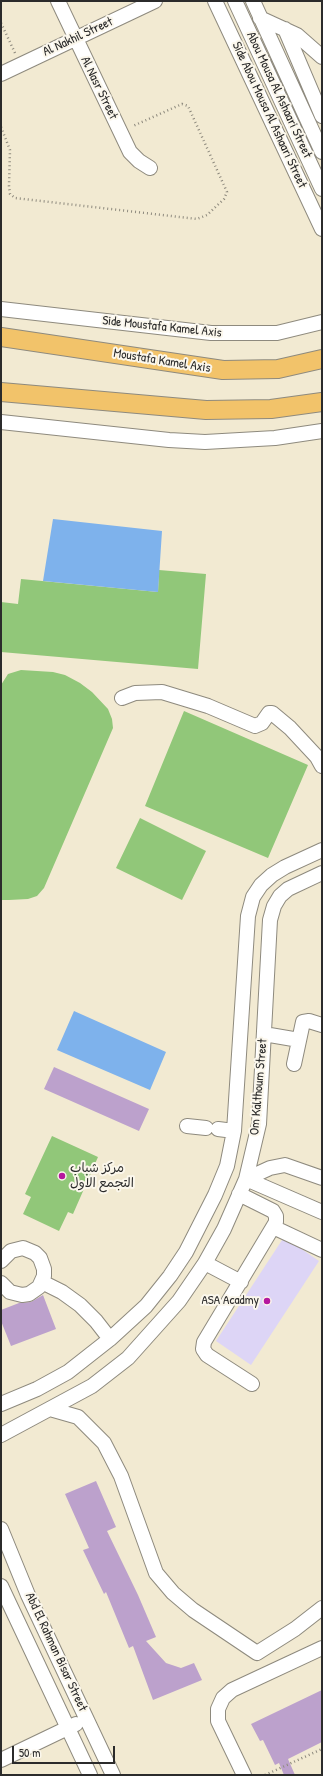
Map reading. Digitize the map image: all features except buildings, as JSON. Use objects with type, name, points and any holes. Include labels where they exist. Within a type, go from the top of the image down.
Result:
[{"type":"main road","name":"Moustafa Kamel Axis","points":[[5,340],[223,370],[278,368],[322,359]]},
{"type":"main road","points":[[6,391],[206,410],[272,409],[322,402]]},
{"type":"street","name":"Al Nasr Street","points":[[58,1],[74,38],[130,152],[138,161],[150,168]]},
{"type":"street","name":"Al Nakhil Street","points":[[1,74],[74,38],[155,1]]},
{"type":"street","name":"Side Abou Mousa Al Ashaari Street","points":[[215,1],[322,229]]},
{"type":"street","name":"Abou Mousa Al Ashaari Street","points":[[235,1],[322,189]]},
{"type":"street","name":"Abou Mousa Al Ashaari Street","points":[[252,1],[322,152]]},
{"type":"street","points":[[260,18],[285,28],[297,35],[322,57]]},
{"type":"street","points":[[285,28],[322,116]]},
{"type":"street","name":"Side Moustafa Kamel Axis","points":[[1,308],[211,334],[277,333],[322,322]]},
{"type":"street","points":[[1,422],[169,440],[205,442],[275,438],[322,431]]},
{"type":"street","points":[[122,698],[142,692],[162,692],[208,706],[255,726],[262,723],[269,713],[272,713],[320,756]]},
{"type":"street","name":"Om Kalthoum Street","points":[[1,1404],[37,1389],[68,1372],[110,1339],[146,1306],[170,1276],[186,1252],[215,1196],[224,1174],[234,1131],[248,916],[253,897],[261,885],[272,875],[285,867],[322,850]]},
{"type":"street","name":"Om Kalthoum Street","points":[[1,1435],[50,1410],[92,1386],[128,1358],[179,1301],[205,1263],[224,1229],[246,1179],[259,1124],[270,920],[274,906],[280,896],[288,889],[322,873]]},
{"type":"street","points":[[294,1064],[304,1022],[309,1021],[322,1025]]},
{"type":"street","points":[[264,1034],[299,1040]]},
{"type":"street","points":[[187,1126],[234,1131]]},
{"type":"street","points":[[246,1179],[270,1168],[285,1165],[322,1178]]},
{"type":"street","points":[[246,1179],[322,1212]]},
{"type":"street","points":[[239,1194],[273,1211],[276,1216],[276,1222],[204,1342],[203,1349],[207,1355],[252,1384]]},
{"type":"street","points":[[273,1227],[322,1250]]},
{"type":"street","points":[[1,1261],[11,1251],[17,1249],[30,1250],[35,1253],[43,1263],[44,1276],[42,1282],[34,1291],[22,1295],[10,1292],[1,1283]]},
{"type":"street","points":[[205,1263],[241,1282]]},
{"type":"street","points":[[42,1282],[62,1292],[80,1305],[96,1321],[110,1339]]},
{"type":"street","points":[[50,1410],[78,1417],[104,1443],[121,1476],[156,1573],[173,1593],[193,1610],[257,1653],[267,1673]]},
{"type":"street","name":"Abd El Rahman Bisar Street","points":[[1,1529],[28,1595],[113,1775]]},
{"type":"street","points":[[1,1585],[20,1575]]},
{"type":"street","name":"Abd El Rahman Bisar Street","points":[[1,1585],[5,1605],[68,1728],[90,1775]]},
{"type":"street","points":[[5,1605],[28,1595]]},
{"type":"street","points":[[257,1653],[295,1629],[322,1608]]},
{"type":"street","points":[[244,1775],[218,1721],[218,1709],[223,1698],[232,1690],[322,1648]]},
{"type":"street","points":[[1,1760],[87,1719]]},
{"type":"path","points":[[1,23],[20,64]]},
{"type":"path","points":[[1,127],[10,150],[9,186],[10,194],[15,198],[197,219],[207,215],[226,196],[227,192],[188,106],[182,104],[120,132]]},
{"type":"path","points":[[265,1775],[322,1749]]},
{"type":"shaded area","points":[[284,1237],[319,1261],[251,1365],[216,1341]]},
{"type":"green space","points":[[159,570],[206,574],[198,669],[1,652],[1,602],[18,604],[21,579],[158,592]]},
{"type":"green space","points":[[21,670],[53,672],[65,675],[80,683],[92,692],[108,709],[112,719],[113,728],[44,888],[37,896],[28,899],[1,900],[1,685],[8,674]]},
{"type":"green space","points":[[184,711],[308,765],[268,858],[145,806]]},
{"type":"green space","points":[[140,818],[206,851],[182,900],[116,868]]},
{"type":"green space","name":"مركز شباب التجمع الاول","points":[[52,1136],[98,1157],[73,1214],[68,1212],[59,1231],[23,1214],[31,1197],[25,1194]]},
{"type":"water","points":[[53,519],[162,531],[158,592],[43,581]]},
{"type":"water","points":[[74,1011],[166,1052],[150,1090],[57,1050]]},
{"type":"place","name":"مركز شباب التجمع الاول","points":[[62,1176]]},
{"type":"place","name":"ASA Acadmy","points":[[267,1301]]}]
